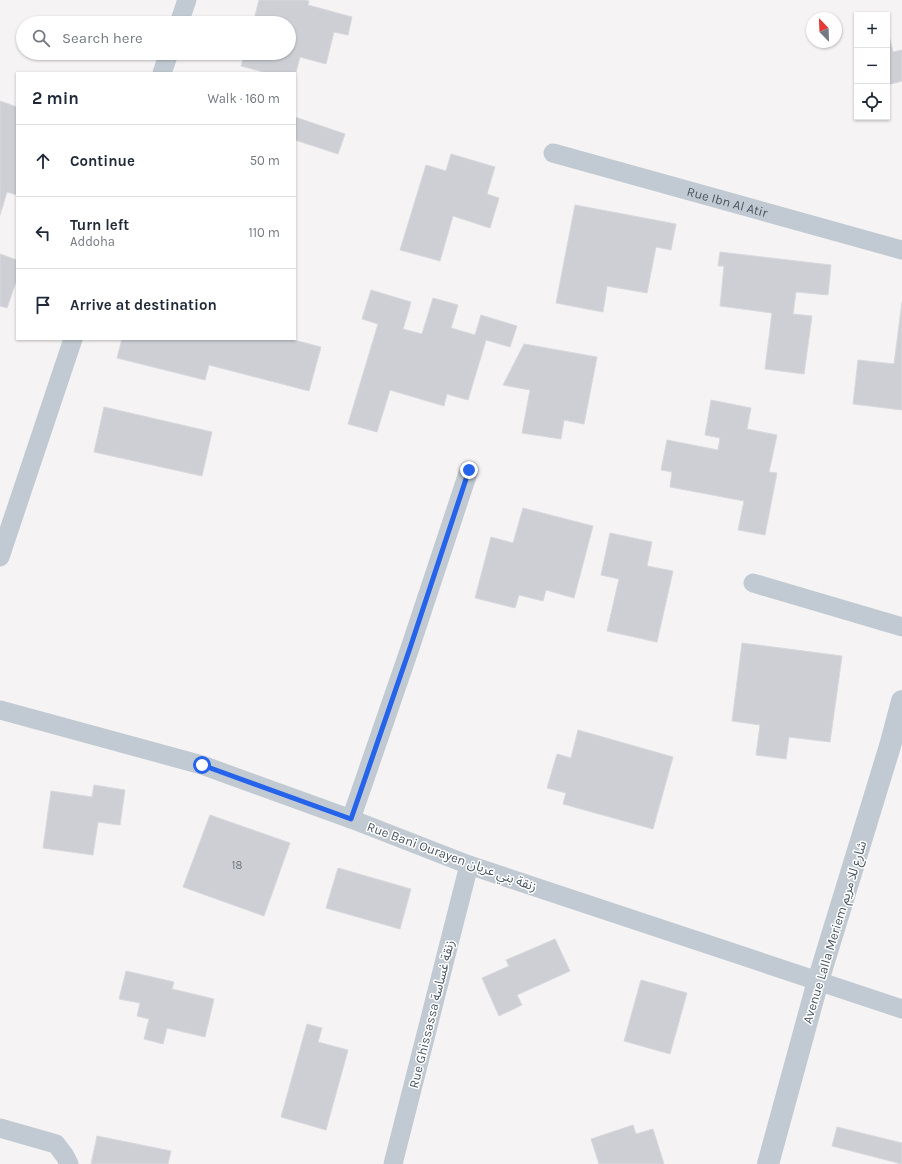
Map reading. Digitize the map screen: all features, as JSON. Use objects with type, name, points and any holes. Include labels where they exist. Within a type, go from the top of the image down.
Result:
[{"type":"street","points":[[181,16],[187,0]]},
{"type":"street","points":[[162,72],[167,60]]},
{"type":"street","name":"Rue Ibn Al Atir","points":[[553,153],[902,250]]},
{"type":"street","points":[[0,556],[73,340]]},
{"type":"street","points":[[351,819],[469,470]]},
{"type":"street","points":[[753,583],[902,626]]},
{"type":"street","name":"Avenue Lalla Meriem شارع للا مريم","points":[[768,1164],[818,981],[896,748],[902,701]]},
{"type":"street","name":"Rue Bani Ourayen زنقة بني عريان","points":[[0,710],[202,765],[351,819],[469,865],[902,1009]]},
{"type":"street","name":"Rue Ghissassa زنقة غساسة","points":[[393,1164],[469,865]]},
{"type":"street","points":[[0,1128],[56,1144],[69,1164]]},
{"type":"building","points":[[259,0],[304,0],[309,1],[308,5],[352,17],[348,35],[334,32],[326,64],[300,57],[296,72],[263,72],[241,66],[243,60],[296,60],[296,16],[255,16]]},
{"type":"building","points":[[890,39],[893,52],[902,50],[902,81],[890,84]]},
{"type":"building","points":[[0,101],[16,107],[16,195],[7,192],[0,215]]},
{"type":"building","points":[[296,117],[345,134],[338,154],[296,140]]},
{"type":"building","points":[[451,154],[495,167],[487,194],[499,198],[490,228],[453,216],[440,261],[400,250],[426,165],[446,171]]},
{"type":"building","points":[[575,205],[676,224],[671,250],[656,247],[647,293],[607,286],[603,312],[556,303]]},
{"type":"building","points":[[720,252],[831,265],[828,295],[796,292],[793,314],[812,316],[804,374],[765,369],[772,313],[720,306],[724,266],[718,266]]},
{"type":"building","points":[[0,254],[16,260],[16,282],[7,308],[0,306]]},
{"type":"building","points":[[371,290],[411,302],[403,329],[422,334],[433,298],[458,305],[451,328],[475,335],[481,315],[517,326],[510,347],[486,340],[468,400],[447,394],[444,406],[390,390],[377,432],[348,424],[378,324],[362,319]]},
{"type":"building","points":[[902,302],[902,410],[853,404],[858,360],[894,364]]},
{"type":"building","points":[[122,340],[294,340],[321,347],[309,391],[209,365],[205,380],[117,358]]},
{"type":"building","points":[[524,344],[597,357],[584,424],[564,420],[561,439],[522,433],[530,390],[503,385]]},
{"type":"building","points":[[711,400],[751,408],[747,429],[777,435],[769,472],[777,473],[765,535],[738,530],[744,501],[670,487],[672,472],[661,470],[667,440],[718,450],[720,438],[705,435]]},
{"type":"building","points":[[104,407],[212,432],[202,476],[94,452]]},
{"type":"building","points":[[523,508],[593,526],[574,598],[546,590],[543,601],[519,595],[515,608],[475,598],[491,537],[513,543]]},
{"type":"building","points":[[610,533],[652,542],[647,566],[673,571],[657,642],[607,631],[619,579],[601,575]]},
{"type":"building","points":[[742,643],[842,656],[830,742],[789,737],[786,759],[756,755],[760,725],[732,721]]},
{"type":"building","points":[[578,730],[673,757],[653,829],[563,804],[566,793],[547,788],[557,754],[571,758]]},
{"type":"building","points":[[94,785],[125,790],[120,825],[98,822],[93,855],[43,848],[51,791],[92,797]]},
{"type":"building","points":[[210,815],[290,843],[264,916],[183,887]]},
{"type":"building","points":[[338,868],[411,889],[400,929],[326,908]]},
{"type":"building","points":[[555,939],[570,971],[517,995],[522,1005],[499,1016],[482,978],[509,966],[506,960]]},
{"type":"building","points":[[126,971],[174,982],[172,989],[214,999],[205,1037],[167,1028],[163,1044],[144,1039],[149,1019],[137,1016],[140,1003],[119,999]]},
{"type":"building","points":[[641,980],[687,993],[670,1054],[624,1041]]},
{"type":"building","points":[[307,1024],[322,1028],[318,1042],[348,1050],[326,1130],[281,1117]]},
{"type":"building","points":[[633,1125],[636,1134],[653,1129],[664,1164],[599,1164],[591,1139]]},
{"type":"building","points":[[837,1127],[902,1143],[902,1164],[832,1146]]},
{"type":"building","points":[[97,1136],[171,1151],[168,1164],[91,1164]]},
{"type":"route","points":[[202,765],[351,819],[469,470]]}]
